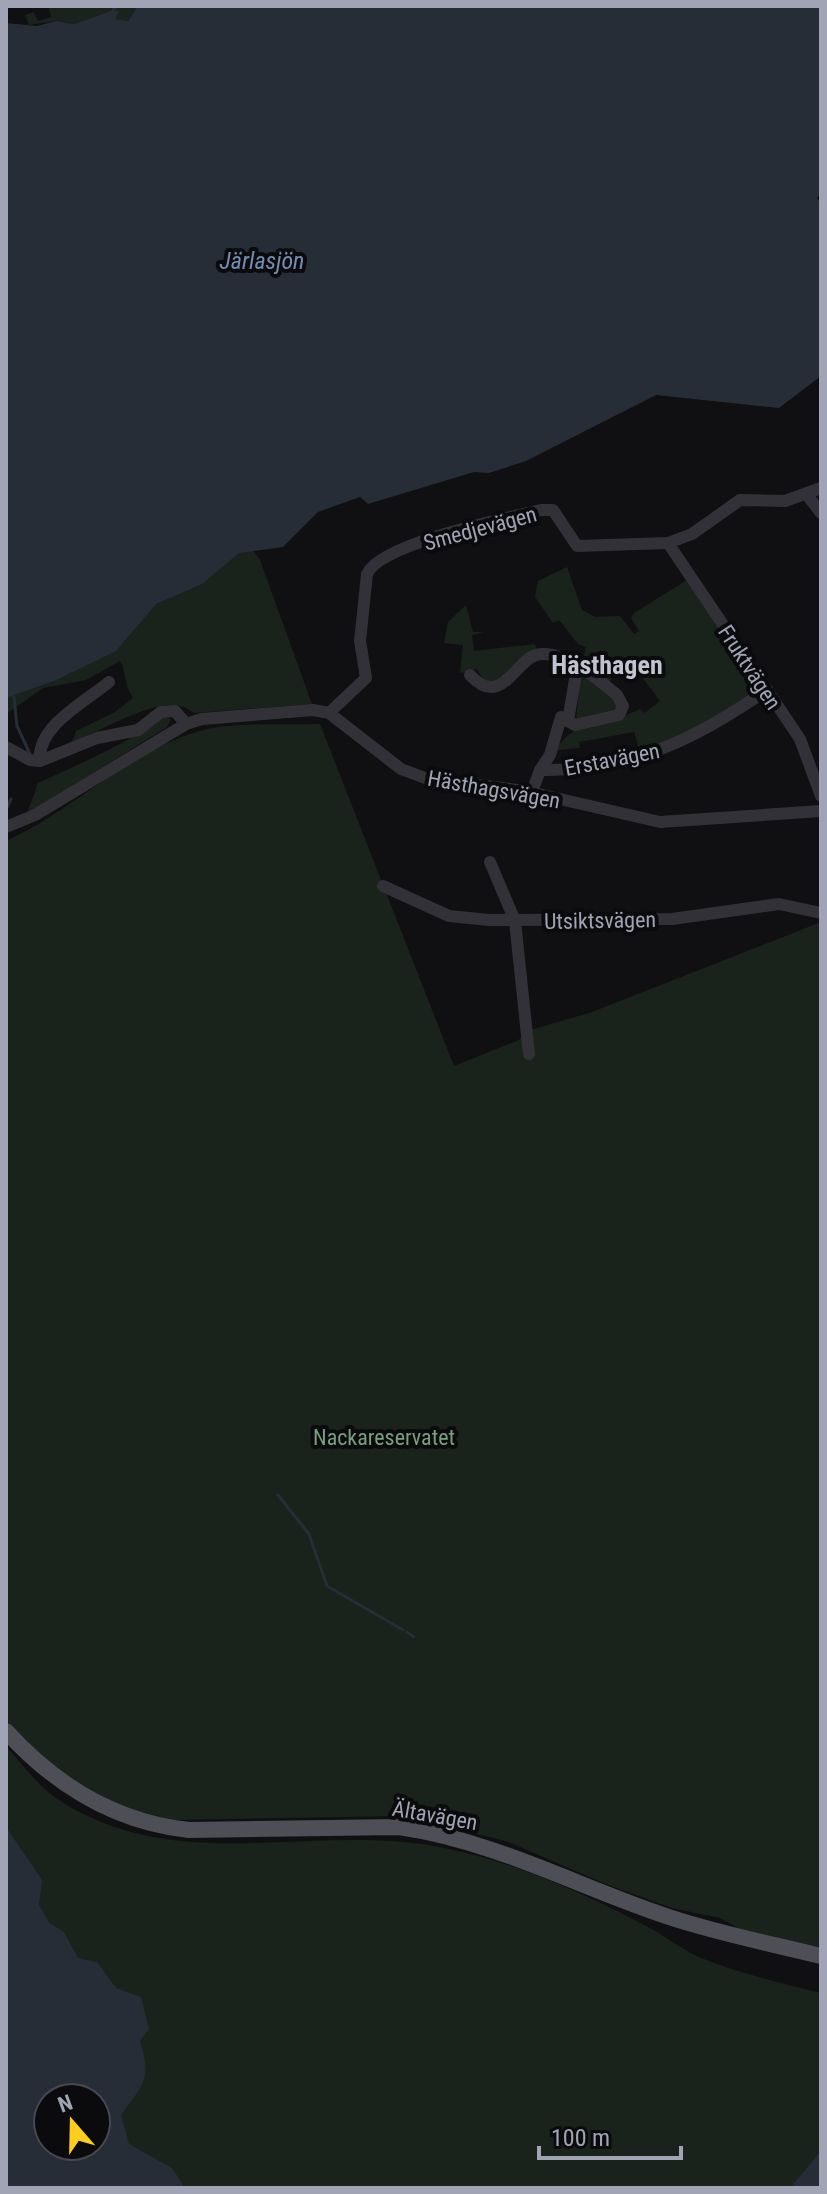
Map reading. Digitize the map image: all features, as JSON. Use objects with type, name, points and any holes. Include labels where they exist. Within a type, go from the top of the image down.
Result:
[{"type":"main road","name":"Ältavägen","points":[[6,1731],[51,1775],[80,1794],[105,1808],[163,1827],[213,1830],[399,1827],[428,1831],[529,1862],[672,1918],[821,1956]]},
{"type":"street","name":"Smedjevägen","points":[[329,713],[366,678],[360,641],[367,574],[371,566],[384,557],[430,538],[541,510],[553,510],[577,546],[668,543],[692,534],[740,500],[774,502],[807,495],[821,488]]},
{"type":"street","points":[[807,495],[821,513]]},
{"type":"street","name":"Fruktvägen","points":[[668,543],[800,739],[821,796]]},
{"type":"street","points":[[470,675],[484,685],[498,685],[509,681],[528,659],[537,654],[557,656],[610,689],[623,706],[619,715],[603,721],[575,725],[565,719]]},
{"type":"street","name":"Erstavägen","points":[[532,792],[565,719],[577,668]]},
{"type":"street","points":[[40,761],[39,751],[49,731],[109,682]]},
{"type":"street","name":"Erstavägen","points":[[540,770],[612,763],[663,750],[685,741],[765,691]]},
{"type":"street","points":[[6,827],[35,815],[186,724],[202,719],[296,710],[329,713]]},
{"type":"street","points":[[6,747],[30,760],[40,761],[97,738],[138,730],[161,712],[175,711],[186,724]]},
{"type":"street","name":"Hästhagsvägen","points":[[329,713],[413,775],[532,792],[660,822],[821,811]]},
{"type":"street","points":[[490,862],[515,921],[529,1054]]},
{"type":"street","name":"Utsiktsvägen","points":[[383,886],[449,916],[515,921],[672,919],[779,904],[821,913]]},
{"type":"green space","points":[[48,6],[138,6],[128,21],[114,19],[113,10],[74,24],[56,21],[29,25],[25,15],[34,12],[38,21],[51,17]]},
{"type":"green space","points":[[6,337],[252,549],[260,560],[312,704],[194,713],[168,705],[135,714],[72,742],[76,731],[115,712],[133,698],[120,661],[86,680],[43,688],[6,714]]},
{"type":"green space","points":[[567,567],[582,610],[595,617],[620,616],[634,634],[639,631],[631,618],[634,613],[687,580],[755,681],[755,693],[691,733],[641,754],[634,732],[579,742],[580,748],[557,750],[563,740],[582,727],[640,709],[644,713],[660,701],[636,669],[625,678],[613,674],[610,682],[582,665],[586,647],[578,644],[559,620],[553,623],[535,597],[538,581]]},
{"type":"green space","points":[[466,605],[473,632],[484,632],[472,635],[474,651],[535,644],[537,651],[509,678],[485,683],[477,669],[460,673],[463,645],[444,643],[448,622]]},
{"type":"green space","points":[[580,676],[613,694],[618,711],[576,722]]},
{"type":"green space","points":[[161,716],[171,719],[167,727],[27,814],[38,783],[124,742]]},
{"type":"green space","name":"Nackareservatet","points":[[320,724],[454,1066],[519,1040],[524,1032],[592,1012],[821,922],[821,1947],[745,1932],[720,1918],[672,1908],[608,1885],[506,1841],[404,1816],[172,1820],[122,1807],[75,1781],[32,1751],[6,1720],[6,841],[151,751],[176,739],[229,726]]},
{"type":"green space","points":[[6,1746],[54,1797],[108,1825],[155,1837],[203,1843],[350,1840],[400,1842],[449,1849],[500,1862],[575,1891],[646,1926],[699,1957],[744,1973],[821,1993],[821,2188],[6,2188]]},
{"type":"water","name":"Järlasjön","points":[[138,6],[821,6],[821,193],[817,198],[821,204],[821,376],[779,408],[656,395],[526,461],[489,473],[474,472],[368,504],[360,497],[318,512],[283,547],[239,553],[202,584],[156,604],[116,651],[54,681],[6,698],[6,23],[37,26],[56,21],[74,24],[113,10],[119,11],[115,19],[128,21]]},
{"type":"water","points":[[6,1827],[42,1880],[39,1905],[49,1923],[64,1932],[78,1958],[97,1962],[116,1988],[141,1997],[149,2029],[140,2041],[145,2073],[140,2088],[121,2115],[129,2144],[172,2168],[185,2188],[6,2188]]},
{"type":"water","points":[[821,2151],[821,2188],[790,2188]]},
{"type":"waterway","points":[[113,10],[117,6]]},
{"type":"waterway","points":[[14,697],[17,726],[30,754]]},
{"type":"waterway","points":[[6,810],[11,799]]},
{"type":"waterway","points":[[278,1495],[309,1534],[327,1586],[403,1630]]},
{"type":"waterway","points":[[407,1632],[414,1637]]},
{"type":"district","name":"Hästhagen","points":[[607,665]]}]
